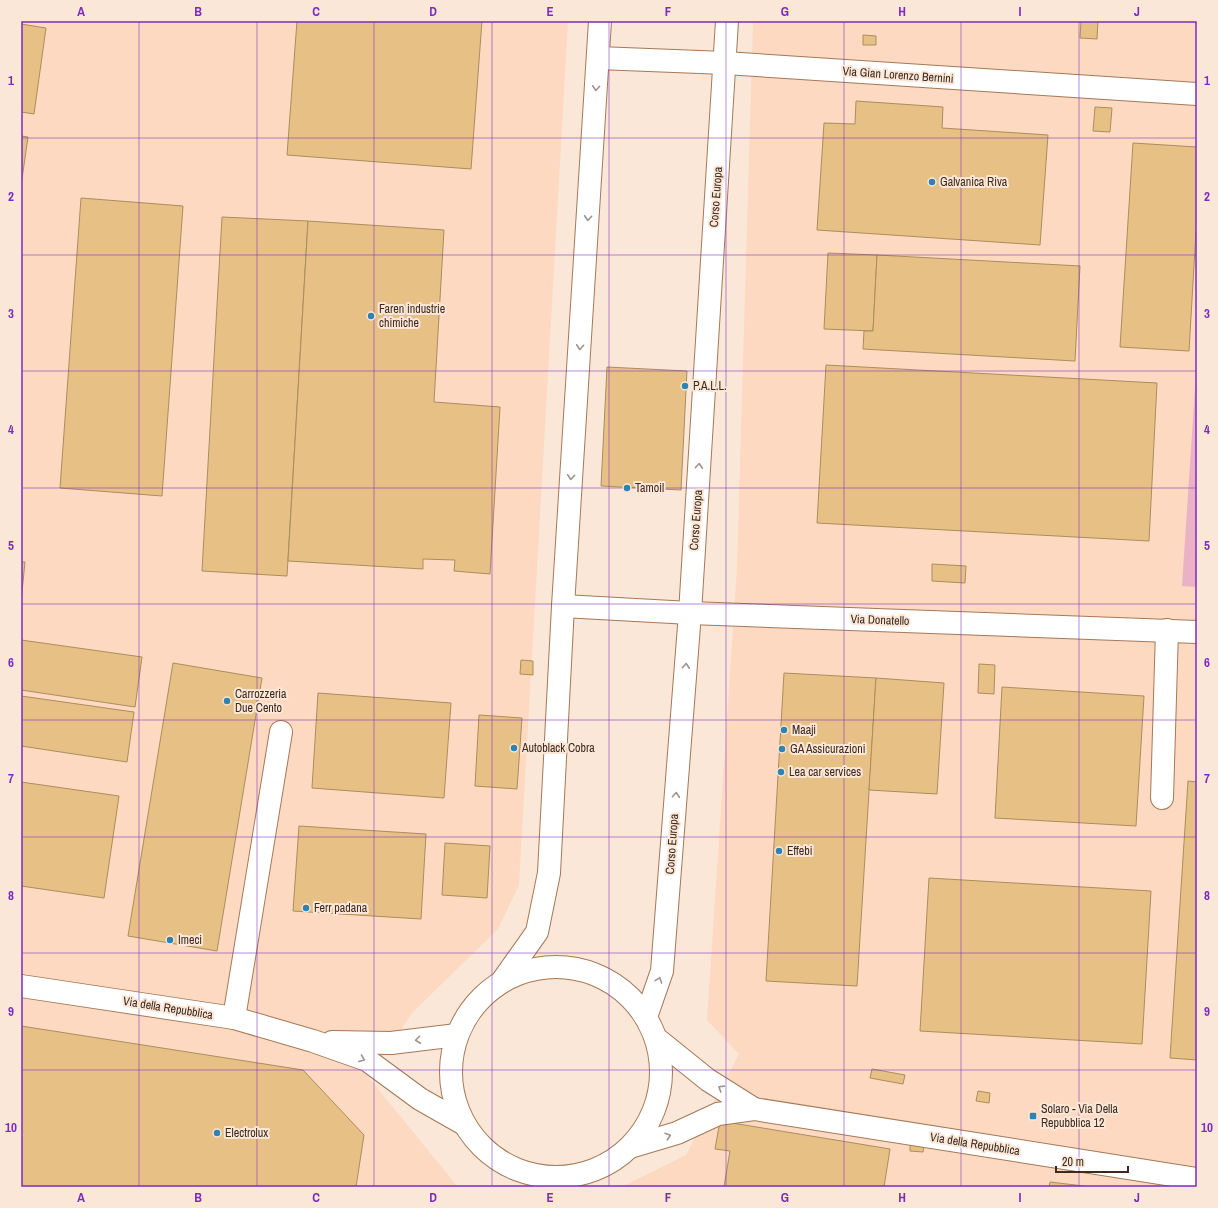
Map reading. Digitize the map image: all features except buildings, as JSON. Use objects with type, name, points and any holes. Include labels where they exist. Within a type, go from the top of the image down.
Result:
[{"type":"street","points":[[503,980],[533,968],[566,967],[578,970],[597,975],[625,992],[646,1017],[657,1039],[662,1068],[659,1097],[648,1124],[630,1147],[608,1164],[574,1176],[536,1181],[507,1166],[482,1148],[464,1124],[452,1096],[450,1065],[456,1035],[475,1004],[503,980],[537,932],[549,873],[563,606],[600,21]]},
{"type":"street","name":"Corso Europa","points":[[646,1017],[662,971],[690,613],[728,21]]},
{"type":"street","name":"Via Gian Lorenzo Bernini","points":[[598,58],[725,63],[1197,94]]},
{"type":"street","name":"Via Donatello","points":[[563,606],[690,613],[1197,632]]},
{"type":"street","points":[[1162,798],[1167,630]]},
{"type":"street","points":[[234,1018],[281,732]]},
{"type":"street","name":"Via della Repubblica","points":[[21,986],[234,1018],[313,1041],[367,1060],[420,1099],[464,1124]]},
{"type":"street","name":"Via della Repubblica","points":[[313,1041],[391,1043],[456,1035]]},
{"type":"street","name":"Via della Repubblica","points":[[657,1039],[708,1080],[754,1109]]},
{"type":"street","name":"Via della Repubblica","points":[[630,1147],[676,1133],[718,1114],[754,1109],[1187,1181]]},
{"type":"shaded area","points":[[21,21],[568,21],[519,885],[498,929],[412,1013],[369,1078],[458,1187],[21,1187]]},
{"type":"shaded area","points":[[753,21],[1197,21],[1197,1187],[621,1187],[686,1155],[739,1054],[707,1020],[737,568]]},
{"type":"shaded area","points":[[1197,358],[1197,587],[1182,586]]},
{"type":"place","name":"Galvanica Riva","points":[[932,182]]},
{"type":"place","name":"Faren industrie chimiche","points":[[371,316]]},
{"type":"place","name":"P.A.L.L.","points":[[685,386]]},
{"type":"place","name":"Tamoil","points":[[627,488]]},
{"type":"place","name":"Carrozzeria Due Cento","points":[[227,701]]},
{"type":"place","name":"Maaji","points":[[784,730]]},
{"type":"place","name":"Autoblack Cobra","points":[[514,748]]},
{"type":"place","name":"GA Assicurazioni","points":[[782,749]]},
{"type":"place","name":"Lea car services","points":[[781,772]]},
{"type":"place","name":"Effebi","points":[[779,851]]},
{"type":"place","name":"Ferr padana","points":[[306,908]]},
{"type":"place","name":"Imeci","points":[[170,940]]},
{"type":"place","name":"Solaro - Via Della Repubblica 12","points":[[1033,1116]]},
{"type":"place","name":"Electrolux","points":[[217,1133]]}]
